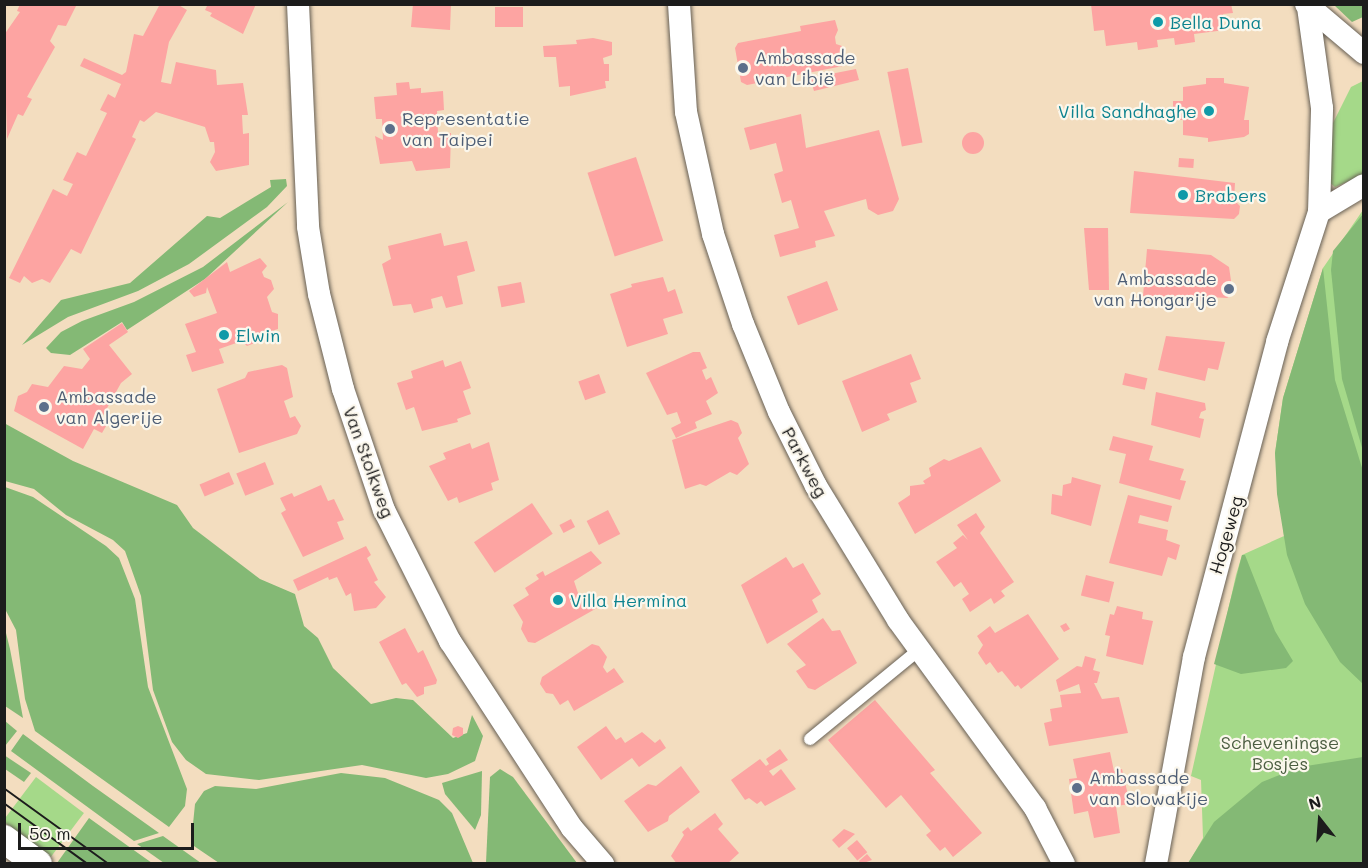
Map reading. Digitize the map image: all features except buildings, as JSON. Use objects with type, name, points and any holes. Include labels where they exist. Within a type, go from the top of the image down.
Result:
[{"type":"street","name":"Van Stolkweg","points":[[298,4],[308,227],[319,294],[343,389],[384,510],[450,641],[572,828],[603,864]]},
{"type":"street","name":"Parkweg","points":[[679,4],[686,112],[713,234],[743,324],[779,412],[816,486],[920,650],[1035,807],[1064,864]]},
{"type":"street","points":[[1307,6],[1364,53]]},
{"type":"street","name":"Hogeweg","points":[[1156,864],[1194,657],[1277,342],[1319,212],[1322,108],[1307,6]]},
{"type":"street","points":[[1319,212],[1364,185]]},
{"type":"lane","points":[[810,739],[920,650]]},
{"type":"green space","points":[[1334,5],[1363,5],[1363,17],[1352,22]]},
{"type":"green space","points":[[1363,81],[1363,175],[1335,187],[1329,182],[1333,123],[1351,87]]},
{"type":"green space","points":[[286,179],[287,186],[267,207],[189,264],[138,291],[68,317],[22,345],[61,300],[130,283],[207,216],[220,218],[271,187],[270,180]]},
{"type":"green space","points":[[288,202],[205,279],[127,330],[122,322],[70,355],[51,353],[46,348],[61,332],[82,321],[134,302],[203,267]]},
{"type":"green space","name":"Scheveningse Bosjes","points":[[1363,210],[1363,863],[1188,864],[1203,838],[1201,780],[1191,776],[1236,575],[1242,555],[1284,536],[1275,453],[1283,398],[1323,268]]},
{"type":"green space","points":[[1363,214],[1363,451],[1342,379],[1331,270],[1333,251]]},
{"type":"green space","points":[[1323,268],[1335,380],[1363,471],[1363,684],[1340,662],[1305,604],[1287,555],[1277,494],[1275,453],[1283,398]]},
{"type":"green space","points":[[4,423],[73,461],[177,505],[193,528],[260,579],[295,594],[304,626],[318,638],[333,668],[371,704],[396,698],[413,700],[453,738],[467,733],[472,715],[483,736],[475,761],[448,774],[426,778],[362,765],[259,780],[206,774],[186,760],[172,742],[153,690],[141,596],[125,551],[113,540],[66,515],[34,489],[5,481]]},
{"type":"green space","points":[[5,487],[33,497],[106,546],[119,558],[135,599],[148,687],[187,789],[185,806],[169,827],[35,731],[25,699],[16,630],[5,609]]},
{"type":"green space","points":[[1242,555],[1245,555],[1275,631],[1293,661],[1286,668],[1241,674],[1214,664]]},
{"type":"green space","points":[[5,629],[10,649],[23,718],[5,706]]},
{"type":"green space","points":[[5,721],[17,731],[4,746]]},
{"type":"green space","points":[[23,734],[159,833],[134,841],[11,751]]},
{"type":"green space","points":[[4,755],[31,773],[24,782],[5,769]]},
{"type":"green space","points":[[1363,757],[1363,863],[1188,863],[1214,822],[1262,782],[1300,767]]},
{"type":"green space","points":[[500,769],[513,777],[577,863],[486,863],[490,777]]},
{"type":"green space","points":[[482,771],[481,815],[475,830],[445,794],[442,783]]},
{"type":"green space","points":[[341,773],[385,778],[439,800],[452,813],[473,863],[219,863],[191,844],[195,804],[204,791],[215,786],[256,789]]},
{"type":"green space","points":[[36,777],[84,813],[51,857],[4,822]]},
{"type":"green space","points":[[89,818],[128,846],[152,863],[57,863]]},
{"type":"green space","points":[[163,836],[201,863],[164,863],[137,844]]},
{"type":"tram line","points":[[4,788],[109,864]]},
{"type":"tram line","points":[[4,803],[88,864]]},
{"type":"place","name":"Bella Duna","points":[[1158,22]]},
{"type":"place","name":"Ambassade van Libië","points":[[743,68]]},
{"type":"place","name":"Villa Sandhaghe","points":[[1209,111]]},
{"type":"place","name":"Representatie van Taipei","points":[[390,129]]},
{"type":"place","name":"Brabers","points":[[1183,195]]},
{"type":"place","name":"Ambassade van Hongarije","points":[[1229,289]]},
{"type":"place","name":"Elwin","points":[[224,335]]},
{"type":"place","name":"Ambassade van Algerije","points":[[44,407]]},
{"type":"place","name":"Villa Hermina","points":[[558,600]]},
{"type":"place","name":"Ambassade van Slowakije","points":[[1077,788]]}]
